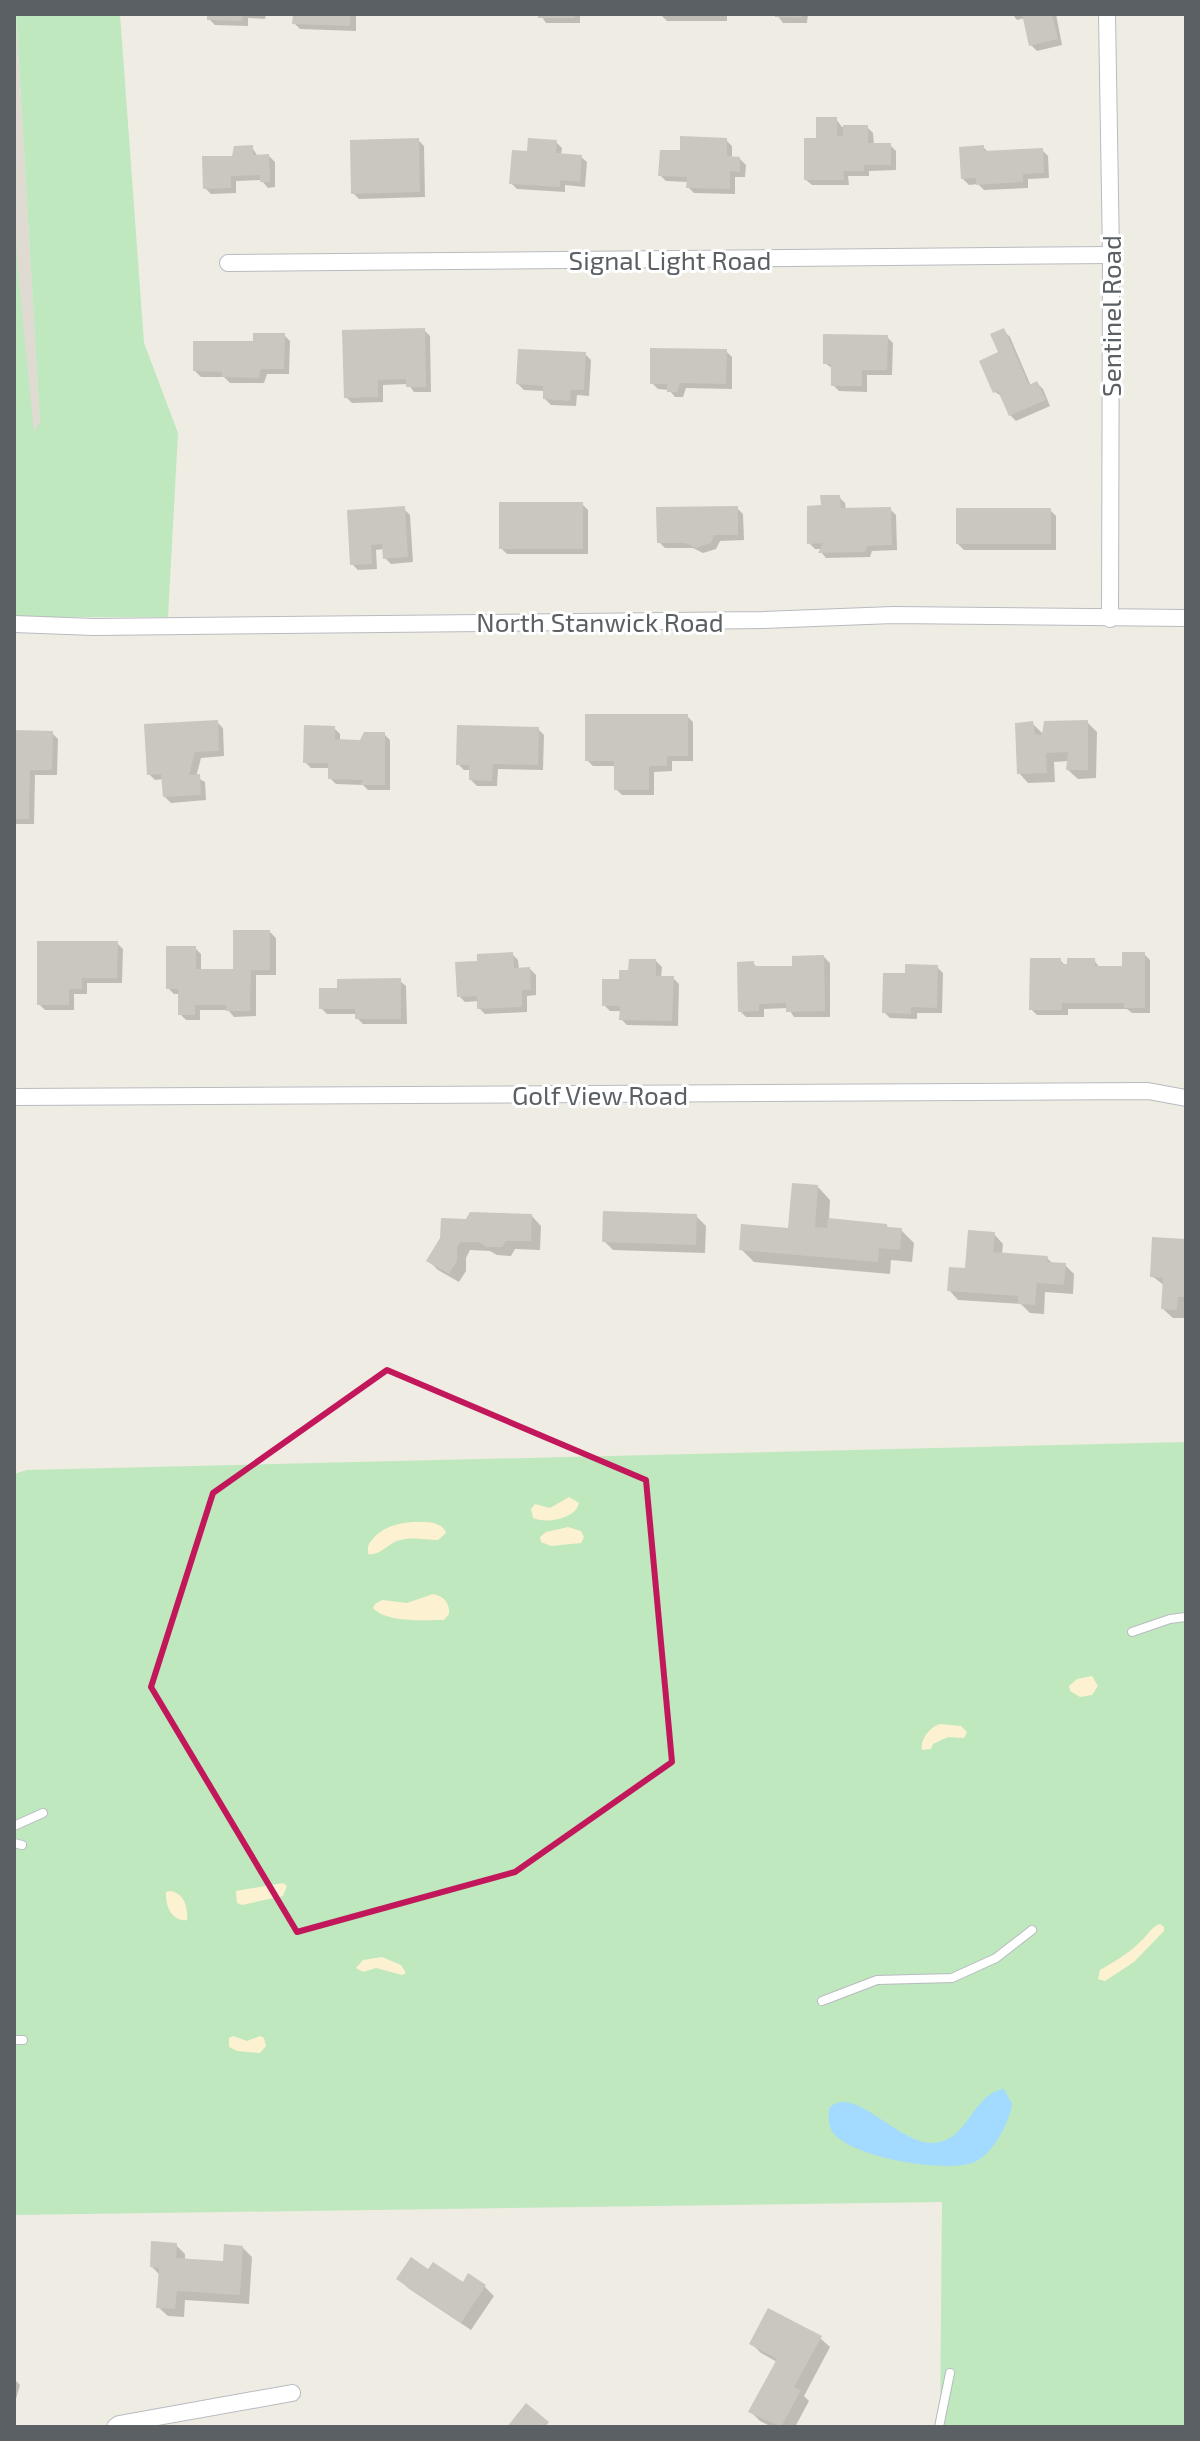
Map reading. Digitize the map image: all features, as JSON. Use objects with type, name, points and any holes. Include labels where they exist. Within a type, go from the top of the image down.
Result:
[{"type":"street","name":"Sentinel Road","points":[[1107,14],[1111,255],[1110,619]]},
{"type":"street","name":"Signal Light Road","points":[[228,263],[1111,255]]},
{"type":"street","name":"North Stanwick Road","points":[[14,624],[94,627],[763,620],[893,615],[1186,618]]},
{"type":"street","name":"Golf View Road","points":[[14,1097],[1148,1091],[1186,1098]]},
{"type":"street","points":[[115,2427],[292,2393]]},
{"type":"lane","points":[[1132,1632],[1186,1617]]},
{"type":"lane","points":[[14,1826],[43,1813]]},
{"type":"lane","points":[[822,2001],[877,1980],[952,1978],[996,1958],[1032,1930]]},
{"type":"lane","points":[[939,2427],[950,2373]]},
{"type":"highlighted area","points":[[387,1370],[646,1480],[672,1762],[515,1872],[297,1932],[151,1687],[213,1493]]},
{"type":"shaded area","points":[[14,14],[43,473],[14,474]]},
{"type":"green space","points":[[16,14],[120,14],[144,343],[178,433],[168,617],[14,617],[14,461],[18,455],[14,456],[14,175],[17,262],[34,432],[40,423]]},
{"type":"green space","points":[[1186,1442],[1186,2427],[940,2427],[942,2202],[14,2215],[14,1474],[27,1470]]},
{"type":"sand","points":[[569,1497],[579,1503],[567,1516],[552,1520],[533,1518],[531,1509],[535,1504],[550,1508]]},
{"type":"sand","points":[[413,1522],[437,1524],[446,1533],[438,1540],[402,1540],[368,1554],[368,1546],[381,1531]]},
{"type":"sand","points":[[568,1527],[581,1531],[584,1537],[581,1543],[551,1546],[541,1542],[540,1537],[546,1532]]},
{"type":"sand","points":[[433,1594],[447,1603],[449,1614],[444,1620],[396,1618],[373,1608],[382,1600],[407,1603]]},
{"type":"sand","points":[[1092,1676],[1098,1686],[1092,1695],[1080,1697],[1070,1691],[1069,1686],[1077,1679]]},
{"type":"sand","points":[[940,1724],[961,1726],[967,1732],[964,1738],[948,1737],[933,1744],[931,1749],[922,1750],[926,1734]]},
{"type":"sand","points":[[283,1883],[287,1886],[283,1896],[242,1905],[237,1903],[236,1891]]},
{"type":"sand","points":[[169,1891],[178,1894],[184,1901],[187,1920],[177,1918],[170,1912],[166,1897]]},
{"type":"sand","points":[[1160,1924],[1164,1931],[1134,1962],[1105,1981],[1098,1979],[1100,1970],[1131,1950]]},
{"type":"sand","points":[[382,1957],[401,1965],[406,1973],[402,1975],[376,1968],[363,1972],[356,1968],[363,1960]]},
{"type":"sand","points":[[233,2036],[247,2041],[260,2036],[264,2038],[266,2046],[260,2053],[237,2051],[229,2047],[229,2038]]},
{"type":"water","points":[[1004,2089],[1012,2104],[998,2138],[986,2154],[972,2163],[959,2166],[920,2164],[876,2155],[841,2140],[832,2131],[829,2122],[830,2107],[840,2102],[851,2103],[918,2140],[931,2143],[944,2141],[962,2127],[984,2100]]},
{"type":"building","points":[[207,14],[243,14],[242,21],[207,20]]},
{"type":"building","points":[[293,14],[351,14],[350,26],[292,24]]},
{"type":"building","points":[[538,14],[575,14],[575,18],[538,18]]},
{"type":"building","points":[[775,14],[802,14],[802,18],[775,17]]},
{"type":"building","points":[[1022,14],[1052,14],[1058,39],[1029,46]]},
{"type":"building","points":[[816,117],[837,117],[837,136],[843,136],[843,125],[868,125],[868,143],[891,143],[891,165],[864,165],[864,171],[843,171],[844,180],[804,180],[804,138],[816,138]]},
{"type":"building","points":[[680,136],[727,138],[727,156],[740,157],[740,172],[730,171],[730,189],[686,188],[687,177],[658,176],[660,150],[680,150]]},
{"type":"building","points":[[419,138],[420,192],[351,194],[350,140]]},
{"type":"building","points":[[528,138],[557,140],[556,153],[582,155],[580,182],[560,180],[560,187],[509,184],[512,150],[527,151]]},
{"type":"building","points":[[253,145],[253,155],[269,154],[270,182],[260,182],[260,175],[231,176],[231,188],[203,189],[202,156],[232,156],[234,146]]},
{"type":"building","points":[[984,145],[984,151],[1043,148],[1044,173],[1023,174],[1023,182],[976,185],[976,178],[961,179],[959,147]]},
{"type":"building","points":[[425,328],[426,387],[406,387],[406,379],[378,380],[378,397],[344,398],[342,330]]},
{"type":"building","points":[[1004,328],[1029,385],[1037,381],[1046,400],[1009,416],[998,391],[993,393],[979,361],[998,352],[990,334]]},
{"type":"building","points":[[253,333],[285,333],[284,369],[261,369],[259,378],[222,377],[222,372],[193,371],[193,341],[253,341]]},
{"type":"building","points":[[823,334],[888,335],[887,370],[862,370],[862,386],[831,386],[831,364],[823,364]]},
{"type":"building","points":[[650,348],[727,349],[726,384],[680,383],[677,392],[667,392],[667,384],[650,384]]},
{"type":"building","points":[[518,349],[586,352],[584,390],[571,390],[570,401],[543,399],[543,386],[516,384]]},
{"type":"building","points":[[820,495],[840,495],[841,508],[891,507],[892,545],[867,546],[865,552],[818,553],[823,543],[807,544],[807,506],[821,505]]},
{"type":"building","points":[[499,502],[583,502],[583,549],[499,549]]},
{"type":"building","points":[[405,506],[408,557],[383,559],[382,544],[371,545],[372,564],[350,565],[347,510]]},
{"type":"building","points":[[738,506],[738,535],[714,535],[711,543],[696,548],[685,543],[657,543],[656,507]]},
{"type":"building","points":[[956,508],[1051,508],[1051,544],[956,544]]},
{"type":"building","points":[[585,714],[688,714],[688,756],[667,756],[667,766],[649,766],[649,790],[614,790],[614,761],[585,761]]},
{"type":"building","points":[[218,720],[219,751],[195,752],[189,775],[200,774],[201,795],[163,797],[161,774],[147,775],[144,724]]},
{"type":"building","points":[[1088,720],[1088,770],[1066,770],[1068,752],[1046,753],[1047,773],[1017,774],[1015,723],[1033,721],[1035,734],[1042,735],[1044,721]]},
{"type":"building","points":[[304,725],[335,726],[335,739],[360,740],[364,732],[385,732],[385,785],[360,785],[363,780],[328,779],[328,763],[303,763]]},
{"type":"building","points":[[457,725],[539,727],[538,765],[493,764],[492,781],[469,780],[469,765],[456,765]]},
{"type":"building","points":[[14,730],[53,731],[52,770],[30,770],[29,819],[14,819]]},
{"type":"building","points":[[233,930],[270,930],[270,970],[251,970],[250,1011],[226,1011],[226,1005],[195,1005],[195,1015],[178,1015],[178,989],[166,989],[166,946],[196,946],[196,969],[233,969]]},
{"type":"building","points":[[37,941],[118,941],[117,978],[82,978],[82,989],[69,989],[69,1005],[37,1005]]},
{"type":"building","points":[[513,952],[514,968],[530,967],[531,990],[522,990],[522,1007],[477,1009],[477,996],[457,997],[455,962],[477,961],[477,954]]},
{"type":"building","points":[[1122,952],[1145,952],[1145,1008],[1124,1008],[1124,1003],[1062,1003],[1062,1010],[1029,1010],[1030,958],[1061,958],[1061,964],[1067,964],[1067,958],[1095,958],[1095,966],[1122,966]]},
{"type":"building","points":[[824,955],[825,1011],[786,1012],[786,1003],[759,1004],[759,1011],[738,1012],[737,962],[754,961],[754,966],[792,966],[792,956]]},
{"type":"building","points":[[629,959],[656,959],[656,976],[674,976],[672,1021],[619,1020],[620,1006],[602,1006],[602,979],[619,979],[619,970],[628,970]]},
{"type":"building","points":[[905,964],[938,965],[937,1008],[911,1007],[911,1014],[882,1013],[883,973],[905,973]]},
{"type":"building","points":[[401,978],[401,1019],[355,1019],[355,1009],[319,1009],[319,988],[337,988],[337,979]]},
{"type":"building","points":[[792,1183],[818,1185],[815,1227],[827,1228],[828,1218],[902,1228],[900,1250],[879,1248],[878,1262],[739,1250],[741,1224],[788,1228]]},
{"type":"building","points":[[603,1211],[697,1214],[696,1245],[602,1242]]},
{"type":"building","points":[[470,1212],[532,1214],[531,1241],[506,1241],[502,1247],[461,1242],[457,1247],[457,1261],[449,1274],[426,1261],[440,1238],[441,1218],[466,1219]]},
{"type":"building","points":[[968,1230],[995,1232],[993,1252],[1048,1256],[1047,1262],[1066,1263],[1064,1285],[1037,1283],[1035,1305],[1018,1304],[1018,1296],[947,1291],[949,1267],[965,1268]]},
{"type":"building","points":[[1152,1237],[1186,1239],[1186,1297],[1178,1297],[1177,1310],[1161,1309],[1163,1278],[1150,1277]]},
{"type":"building","points":[[151,2241],[177,2243],[176,2258],[223,2261],[224,2244],[243,2246],[240,2295],[177,2291],[175,2309],[156,2308],[159,2268],[150,2267]]},
{"type":"building","points":[[411,2257],[428,2269],[433,2262],[463,2282],[468,2273],[486,2285],[461,2323],[396,2279]]},
{"type":"building","points":[[768,2308],[822,2336],[794,2387],[801,2390],[781,2427],[748,2412],[777,2359],[749,2344]]},
{"type":"building","points":[[526,2403],[549,2422],[545,2427],[507,2427]]}]
